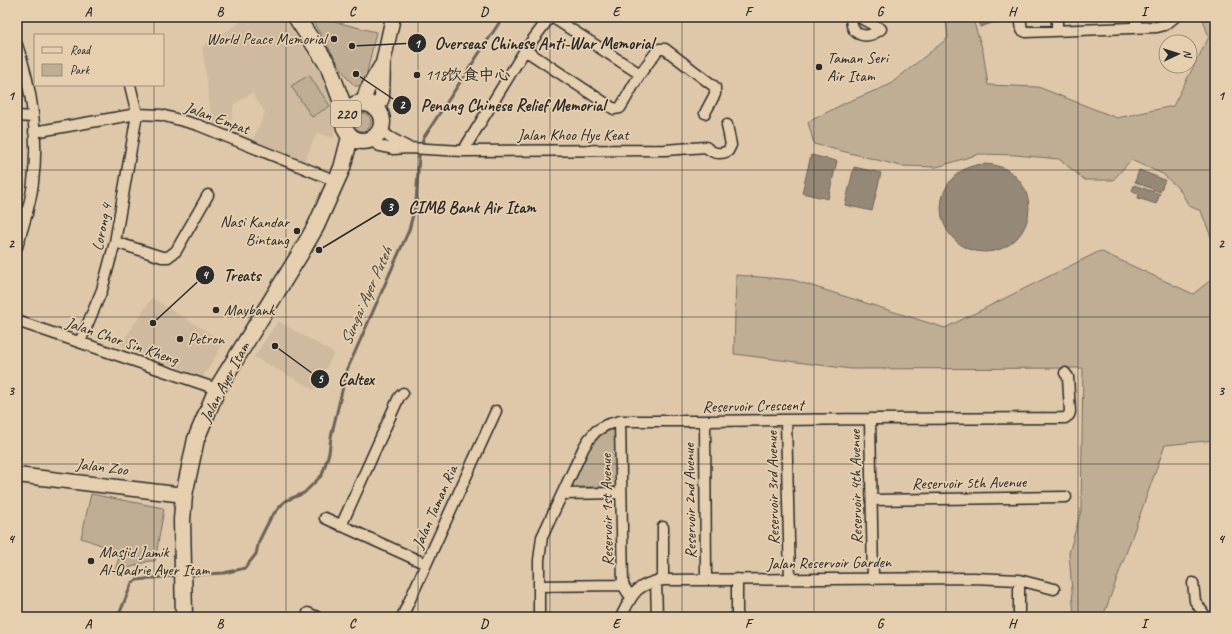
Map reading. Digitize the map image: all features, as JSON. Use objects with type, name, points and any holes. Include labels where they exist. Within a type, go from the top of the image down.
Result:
[{"type":"main road","name":"220","points":[[296,17],[328,65],[382,119],[366,137],[344,128],[344,117],[346,113],[355,105],[367,105]]},
{"type":"main road","points":[[367,105],[367,90],[382,63],[393,17]]},
{"type":"main road","name":"220","points":[[328,65],[343,100],[346,113]]},
{"type":"main road","name":"Jalan Ayer Itam","points":[[184,617],[182,520],[184,495],[196,439],[217,389],[316,226],[339,174],[366,137]]},
{"type":"main road","name":"Jalan Zoo","points":[[17,475],[184,495]]},
{"type":"street","points":[[463,151],[525,50],[551,17],[640,74]]},
{"type":"street","points":[[851,17],[853,28],[859,35],[871,35],[881,30],[859,17]]},
{"type":"street","points":[[1020,17],[1022,30],[1026,32],[1157,27],[1165,25],[1175,17]]},
{"type":"street","points":[[1057,17],[1057,30]]},
{"type":"street","points":[[1136,17],[1136,28]]},
{"type":"street","points":[[17,46],[31,81],[34,132],[33,183],[22,213],[17,247]]},
{"type":"street","points":[[525,50],[614,109],[617,109],[622,105],[640,74],[659,50],[665,49],[715,87],[715,94],[705,113]]},
{"type":"street","points":[[130,86],[137,114]]},
{"type":"street","name":"Jalan Empat","points":[[34,132],[137,114],[161,115],[198,125],[339,174]]},
{"type":"street","name":"Lorong 4","points":[[80,342],[102,290],[115,242],[137,114]]},
{"type":"street","points":[[17,116],[33,117]]},
{"type":"street","name":"Jalan Khoo Hye Keat","points":[[366,137],[389,138],[409,148],[435,150],[665,150],[706,147],[714,153],[723,153],[728,151],[731,145],[727,125]]},
{"type":"street","points":[[115,242],[162,257],[168,257],[176,251],[208,195]]},
{"type":"street","name":"Jalan Chor Sin Kheng","points":[[17,321],[217,389]]},
{"type":"street","name":"Reservoir Crescent","points":[[539,617],[539,560],[542,537],[589,439],[596,431],[606,425],[620,421],[1065,418],[1070,412],[1068,377],[1065,373]]},
{"type":"street","points":[[341,526],[398,397],[403,393]]},
{"type":"street","name":"Jalan Taman Ria","points":[[402,617],[496,411]]},
{"type":"street","name":"Reservoir 4th Avenue","points":[[870,419],[874,578]]},
{"type":"street","name":"Reservoir 3rd Avenue","points":[[786,420],[790,579]]},
{"type":"street","name":"Reservoir 1st Avenue","points":[[620,421],[623,585],[628,593],[632,594]]},
{"type":"street","name":"Reservoir 2nd Avenue","points":[[705,421],[706,579]]},
{"type":"street","points":[[562,494],[621,493]]},
{"type":"street","name":"Reservoir 5th Avenue","points":[[872,500],[1066,497]]},
{"type":"street","points":[[325,518],[426,564]]},
{"type":"street","name":"Reservoir 2nd Avenue","points":[[657,617],[663,527]]},
{"type":"street","name":"Jalan Reservoir Garden","points":[[632,594],[638,588],[660,580],[706,579],[974,578],[1019,580],[1054,589]]},
{"type":"street","points":[[737,579],[737,617]]},
{"type":"street","points":[[1019,580],[1019,617]]},
{"type":"street","points":[[1192,583],[1195,601],[1206,617]]},
{"type":"street","points":[[539,586],[623,585]]},
{"type":"street","points":[[621,617],[632,594]]},
{"type":"shaded area","points":[[248,17],[271,17],[274,20],[279,17],[283,17],[328,84],[334,101],[334,138],[317,133],[304,162],[253,140],[265,112],[252,93],[234,104],[230,128],[212,122],[202,47]]},
{"type":"shaded area","points":[[976,17],[997,17],[1001,22],[999,24],[995,22],[980,27]]},
{"type":"shaded area","points":[[811,155],[837,161],[828,199],[802,193]]},
{"type":"shaded area","points":[[976,164],[994,164],[1010,171],[1022,183],[1029,199],[1029,217],[1022,233],[1010,245],[994,252],[976,252],[960,245],[948,233],[941,217],[941,199],[948,183],[960,171]]},
{"type":"shaded area","points":[[854,167],[881,173],[872,211],[845,205]]},
{"type":"shaded area","points":[[1139,170],[1165,180],[1160,192],[1135,182]]},
{"type":"shaded area","points":[[1134,185],[1160,194],[1156,204],[1138,198],[1139,194],[1132,191]]},
{"type":"shaded area","points":[[152,298],[224,342],[203,377],[120,345]]},
{"type":"shaded area","points":[[278,321],[334,353],[315,390],[254,357]]},
{"type":"green space","points":[[310,17],[376,32],[366,77],[361,85],[355,86],[347,78]]},
{"type":"green space","points":[[946,17],[972,17],[983,51],[988,85],[1038,87],[1117,118],[1173,106],[1190,74],[1198,74],[1198,58],[1209,37],[1202,17],[1215,17],[1215,247],[1201,211],[1189,206],[1180,190],[1163,174],[1131,160],[1113,180],[1085,180],[1059,159],[1016,155],[979,154],[937,167],[901,166],[814,144],[808,122],[845,103],[889,85],[948,38]]},
{"type":"green space","points":[[309,75],[330,106],[312,117],[291,86]]},
{"type":"green space","points":[[362,113],[368,116],[371,122],[368,128],[362,131],[356,128],[353,122],[356,116]]},
{"type":"green space","points":[[1100,251],[1193,294],[1215,277],[1215,440],[1165,445],[1103,617],[1074,617],[1069,553],[1081,511],[1083,368],[851,369],[734,354],[736,275],[793,280],[945,328]]},
{"type":"green space","points":[[612,430],[616,433],[617,487],[571,487],[582,462],[592,445],[604,433]]},
{"type":"green space","points":[[91,494],[164,509],[155,561],[149,561],[114,573],[121,552],[81,538]]},
{"type":"waterway","name":"Sungai Ayer Puteh","points":[[189,575],[224,573],[245,568],[256,554],[259,541],[271,517],[285,501],[304,493],[322,475],[329,453],[331,437],[347,370],[409,230],[416,203],[419,155],[424,137],[503,17]]},
{"type":"waterway","name":"Sungai Ayer Puteh","points":[[118,617],[132,583],[137,580],[179,575]]},
{"type":"place","name":"World Peace Memorial","points":[[334,39]]},
{"type":"place","name":"Overseas Chinese Anti-War Memorial","points":[[352,46]]},
{"type":"place","name":"Taman Seri Air Itam","points":[[819,67]]},
{"type":"place","name":"Penang Chinese Relief Memorial","points":[[356,74]]},
{"type":"place","name":"118饮食中心","points":[[417,75]]},
{"type":"place","name":"Nasi Kandar Bintang","points":[[297,231]]},
{"type":"place","name":"CIMB Bank Air Itam","points":[[319,250]]},
{"type":"place","name":"Maybank","points":[[216,310]]},
{"type":"place","name":"Treats","points":[[153,323]]},
{"type":"place","name":"Petron","points":[[180,339]]},
{"type":"place","name":"Caltex","points":[[275,346]]},
{"type":"place","name":"Masjid Jamik Al-Qadrie Ayer Itam","points":[[91,561]]}]
